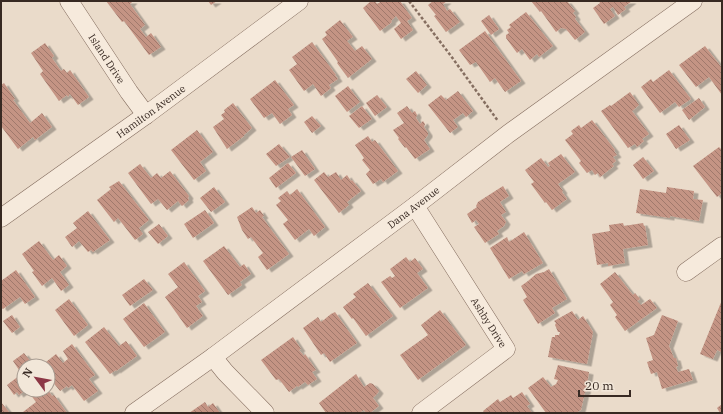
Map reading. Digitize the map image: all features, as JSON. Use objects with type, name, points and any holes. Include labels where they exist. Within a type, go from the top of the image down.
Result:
[{"type":"street","name":"Island Drive","points":[[69,1],[129,92],[146,115]]},
{"type":"street","name":"Hamilton Avenue","points":[[1,218],[146,115],[299,1]]},
{"type":"street","name":"Dana Avenue","points":[[134,413],[213,357],[415,206],[508,134],[693,1]]},
{"type":"street","name":"Ashby Drive","points":[[415,206],[506,349],[421,413]]},
{"type":"street","points":[[686,272],[722,246]]},
{"type":"street","points":[[213,357],[225,372],[265,413]]},
{"type":"path","points":[[409,1],[508,134]]},
{"type":"building","points":[[106,1],[133,1],[130,4],[145,25],[140,29],[146,37],[151,33],[161,47],[149,55],[124,21],[122,22]]},
{"type":"building","points":[[208,1],[217,1],[211,5]]},
{"type":"building","points":[[371,1],[375,1],[377,4],[382,1],[400,1],[412,18],[407,21],[413,30],[401,39],[394,29],[401,23],[396,16],[391,21],[392,22],[380,31],[363,8]]},
{"type":"building","points":[[433,1],[447,1],[443,4],[447,11],[450,9],[460,22],[446,32],[428,5]]},
{"type":"building","points":[[531,1],[567,1],[575,11],[573,13],[576,17],[575,19],[585,32],[575,40],[566,29],[561,28],[556,32],[541,11],[540,12]]},
{"type":"building","points":[[599,1],[632,1],[624,7],[626,9],[618,15],[613,7],[610,9],[615,16],[604,24],[593,8],[600,3]]},
{"type":"building","points":[[526,12],[553,46],[539,57],[537,54],[530,60],[522,49],[517,53],[506,38],[506,35],[509,33],[507,30],[511,27],[509,25]]},
{"type":"building","points":[[489,15],[499,29],[491,35],[481,21]]},
{"type":"building","points":[[340,20],[353,37],[347,41],[355,51],[362,46],[372,59],[348,78],[322,39],[327,35],[325,32]]},
{"type":"building","points":[[485,31],[521,81],[505,92],[495,78],[490,82],[476,62],[470,65],[459,50]]},
{"type":"building","points":[[312,42],[338,79],[329,85],[331,88],[321,96],[313,84],[304,91],[289,70],[297,64],[292,57]]},
{"type":"building","points":[[45,43],[54,56],[52,58],[61,71],[64,69],[67,73],[70,70],[89,97],[78,105],[70,94],[68,97],[67,95],[59,101],[40,74],[43,71],[31,53]]},
{"type":"building","points":[[705,46],[722,68],[722,95],[709,77],[696,87],[679,65]]},
{"type":"building","points":[[669,70],[691,99],[679,107],[675,102],[660,113],[641,87],[651,79],[653,82]]},
{"type":"building","points":[[416,71],[427,85],[418,93],[406,79]]},
{"type":"building","points":[[275,80],[294,105],[288,109],[292,115],[280,124],[272,113],[264,118],[250,99]]},
{"type":"building","points":[[4,83],[15,99],[13,100],[30,123],[42,113],[52,127],[35,140],[33,137],[18,149],[1,126],[1,85]]},
{"type":"building","points":[[348,86],[360,102],[347,112],[335,96]]},
{"type":"building","points":[[458,91],[473,111],[466,117],[463,113],[453,120],[458,127],[450,133],[428,105],[441,95],[446,100]]},
{"type":"building","points":[[630,92],[639,105],[632,111],[649,134],[642,139],[644,141],[637,147],[635,144],[628,148],[601,111],[610,105],[611,106]]},
{"type":"building","points":[[377,95],[387,107],[375,116],[366,103]]},
{"type":"building","points":[[699,98],[705,107],[689,120],[682,110]]},
{"type":"building","points":[[233,103],[252,128],[227,149],[213,127],[224,119],[221,115],[225,112],[224,110]]},
{"type":"building","points":[[362,106],[372,119],[359,128],[349,116]]},
{"type":"building","points":[[407,106],[412,113],[415,111],[417,115],[416,118],[420,124],[423,121],[425,124],[424,127],[428,133],[424,140],[430,149],[415,159],[398,139],[399,138],[393,130],[404,123],[397,113]]},
{"type":"building","points":[[312,116],[321,126],[312,133],[304,122]]},
{"type":"building","points":[[592,120],[615,150],[614,151],[617,155],[613,157],[616,161],[612,164],[614,166],[600,177],[598,173],[595,175],[592,170],[587,173],[579,163],[581,161],[565,140],[573,134],[571,131],[579,125],[581,128]]},
{"type":"building","points":[[679,125],[690,140],[676,149],[666,134]]},
{"type":"building","points":[[197,130],[213,152],[200,162],[206,171],[194,180],[171,150]]},
{"type":"building","points":[[368,136],[372,142],[375,140],[398,171],[383,182],[381,179],[373,184],[366,174],[370,170],[362,160],[364,158],[355,145]]},
{"type":"building","points":[[279,144],[290,157],[276,166],[266,154]]},
{"type":"building","points":[[719,147],[722,150],[722,196],[721,194],[717,197],[693,166]]},
{"type":"building","points":[[302,150],[315,169],[305,176],[291,157]]},
{"type":"building","points":[[561,154],[575,172],[558,184],[567,199],[552,210],[531,184],[534,182],[525,170],[541,158],[548,167],[550,166],[548,163]]},
{"type":"building","points":[[643,157],[654,171],[643,179],[633,165]]},
{"type":"building","points":[[288,163],[296,173],[276,188],[269,178]]},
{"type":"building","points":[[140,164],[151,178],[157,173],[161,178],[170,171],[189,196],[189,200],[182,206],[178,201],[167,210],[158,199],[151,204],[128,173]]},
{"type":"building","points":[[324,172],[328,177],[336,172],[341,180],[347,175],[361,191],[347,202],[349,205],[339,213],[314,180]]},
{"type":"building","points":[[119,181],[149,220],[139,228],[143,234],[135,240],[118,218],[114,222],[97,200],[111,189],[109,187]]},
{"type":"building","points":[[503,186],[509,196],[500,202],[506,212],[501,215],[506,222],[504,226],[497,231],[499,234],[485,243],[474,227],[479,224],[476,220],[472,223],[467,214],[477,207],[478,202]]},
{"type":"building","points":[[214,187],[225,202],[211,212],[200,198]]},
{"type":"building","points":[[667,187],[694,191],[693,199],[703,200],[699,221],[670,216],[670,218],[636,213],[640,189],[666,193]]},
{"type":"building","points":[[297,189],[325,227],[314,236],[309,229],[295,240],[283,224],[288,220],[276,205],[281,201],[278,198],[287,191],[290,195]]},
{"type":"building","points":[[252,207],[256,213],[260,210],[264,216],[262,217],[289,254],[267,270],[258,257],[263,253],[251,237],[248,239],[242,230],[237,217]]},
{"type":"building","points":[[205,210],[214,223],[193,238],[184,224]]},
{"type":"building","points":[[88,211],[110,240],[93,252],[91,250],[88,252],[79,241],[72,247],[65,237],[77,228],[73,223]]},
{"type":"building","points":[[623,223],[624,226],[643,223],[645,226],[648,245],[623,249],[625,263],[608,266],[608,263],[597,265],[592,234],[610,231],[609,225]]},
{"type":"building","points":[[159,224],[168,236],[158,244],[148,232]]},
{"type":"building","points":[[524,232],[543,263],[524,274],[522,271],[509,279],[490,248],[507,237],[509,242]]},
{"type":"building","points":[[39,241],[53,260],[59,255],[67,266],[60,272],[69,285],[61,291],[52,278],[42,286],[22,254]]},
{"type":"building","points":[[224,246],[240,267],[244,264],[251,274],[240,282],[242,285],[228,295],[203,261]]},
{"type":"building","points":[[406,257],[410,262],[415,258],[423,269],[417,273],[428,288],[400,308],[381,282],[390,276],[392,278],[395,276],[390,269]]},
{"type":"building","points":[[184,262],[205,291],[198,296],[202,302],[196,306],[203,316],[187,328],[165,297],[178,287],[168,274]]},
{"type":"building","points":[[549,269],[567,299],[552,308],[555,313],[538,324],[523,300],[527,297],[521,286],[536,274]]},
{"type":"building","points":[[16,270],[35,297],[25,304],[20,297],[3,309],[1,307],[1,281]]},
{"type":"building","points":[[615,272],[633,295],[635,293],[640,299],[637,301],[641,305],[650,299],[657,308],[625,331],[615,317],[617,315],[610,305],[613,302],[600,284]]},
{"type":"building","points":[[144,279],[153,290],[130,306],[122,295]]},
{"type":"building","points":[[368,283],[393,316],[366,336],[343,307],[356,297],[353,294]]},
{"type":"building","points":[[69,299],[88,325],[74,336],[55,310]]},
{"type":"building","points":[[722,300],[722,350],[721,352],[717,350],[713,359],[700,354]]},
{"type":"building","points":[[144,303],[165,332],[144,347],[123,319]]},
{"type":"building","points":[[440,310],[466,345],[418,380],[400,355],[428,335],[421,325]]},
{"type":"building","points":[[572,311],[578,320],[583,316],[593,332],[587,364],[548,357],[552,337],[559,335],[560,332],[558,332],[554,321]]},
{"type":"building","points":[[335,312],[357,343],[330,362],[324,353],[321,355],[303,328],[318,317],[321,322]]},
{"type":"building","points":[[12,315],[20,327],[12,333],[3,321]]},
{"type":"building","points":[[662,315],[678,321],[669,346],[674,358],[676,358],[678,366],[676,367],[678,372],[689,369],[693,380],[662,389],[657,372],[651,374],[647,362],[653,360],[646,338],[654,335]]},
{"type":"building","points":[[104,327],[119,346],[126,341],[137,356],[110,374],[85,342]]},
{"type":"building","points":[[293,337],[301,349],[299,350],[304,356],[305,354],[316,370],[312,372],[317,379],[308,385],[305,382],[289,392],[279,379],[276,380],[261,360]]},
{"type":"building","points":[[72,344],[95,375],[89,379],[98,391],[84,401],[72,385],[68,388],[67,386],[60,391],[56,386],[56,358],[51,358],[56,354],[63,363],[68,359],[63,351]]},
{"type":"building","points":[[24,353],[28,358],[17,358]]},
{"type":"building","points":[[16,359],[16,366],[13,361]]},
{"type":"building","points":[[558,365],[589,372],[581,410],[576,413],[546,413],[528,388],[543,377],[551,387],[556,384],[558,380],[554,379]]},
{"type":"building","points":[[356,374],[364,387],[370,383],[373,384],[379,391],[373,398],[379,406],[370,413],[366,413],[364,410],[359,413],[326,413],[319,403]]},
{"type":"building","points":[[16,378],[16,393],[14,395],[7,385]]},
{"type":"building","points":[[522,392],[530,404],[527,406],[532,413],[485,413],[483,411],[498,399],[500,402],[511,395],[513,398]]},
{"type":"building","points":[[33,398],[56,398],[67,413],[23,412],[36,402]]},
{"type":"building","points":[[1,402],[9,412],[8,413],[1,413]]},
{"type":"building","points":[[205,402],[208,407],[213,403],[220,413],[189,413]]},
{"type":"building","points":[[722,404],[722,413],[720,413],[717,408]]}]
